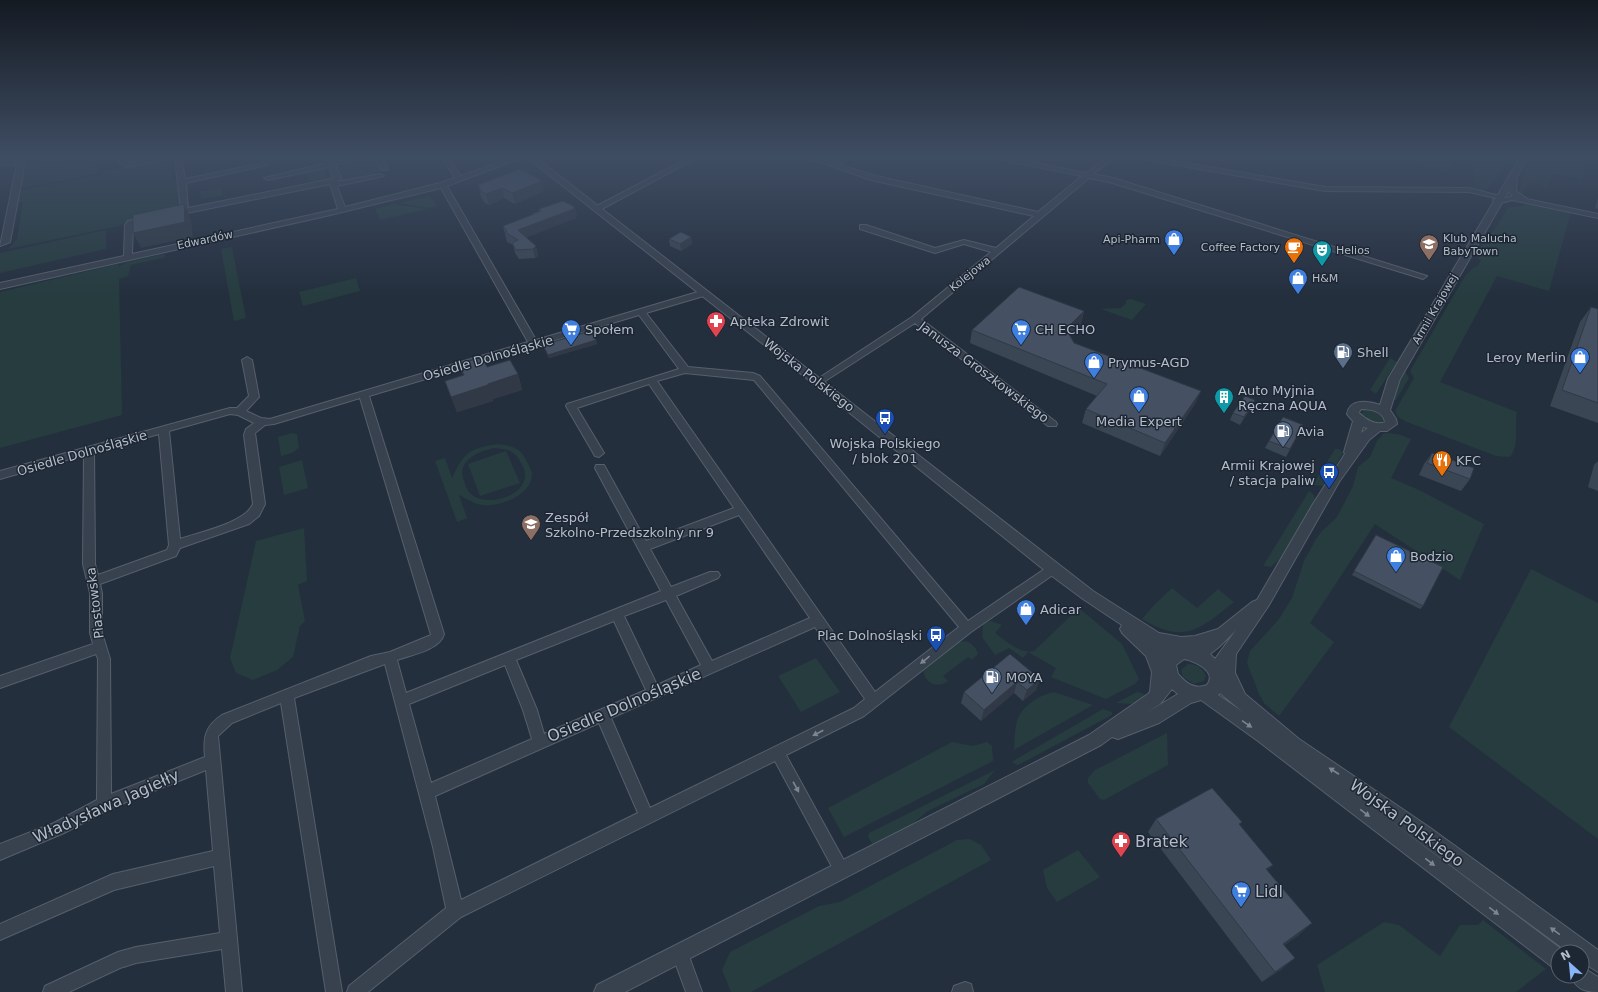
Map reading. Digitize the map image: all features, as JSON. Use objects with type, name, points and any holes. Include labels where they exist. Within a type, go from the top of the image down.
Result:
[{"type":"street","points":[[0,244],[6,242],[13,202]]},
{"type":"street","points":[[184,202],[185,212]]},
{"type":"street","points":[[128,256],[129,225],[131,223],[231,202]]},
{"type":"street","points":[[340,202],[342,209]]},
{"type":"street","name":"Edwardów","points":[[0,286],[370,202]]},
{"type":"street","points":[[453,202],[534,345]]},
{"type":"street","name":"Wojska Polskiego","points":[[590,202],[820,382],[1052,569],[1151,643],[1179,654]]},
{"type":"street","points":[[597,208],[608,202]]},
{"type":"street","points":[[983,202],[1040,215]]},
{"type":"street","name":"Kolejowa","points":[[820,382],[915,320],[998,252],[1055,202]]},
{"type":"street","points":[[1183,202],[1423,276]]},
{"type":"street","name":"Armii Krajowej","points":[[1394,379],[1498,202]]},
{"type":"street","points":[[1532,202],[1598,216]]},
{"type":"street","points":[[0,220],[10,218]]},
{"type":"street","points":[[863,227],[935,251],[964,242],[998,252]]},
{"type":"street","name":"Osiedle Dolnośląskie","points":[[262,422],[270,422],[364,395],[642,313],[704,293]]},
{"type":"street","points":[[642,313],[685,370]]},
{"type":"street","name":"Janusza Groszkowskiego","points":[[915,320],[1052,424]]},
{"type":"street","points":[[93,582],[161,558],[172,553],[174,545],[245,521],[255,513],[259,504],[249,435],[250,431],[262,422],[240,411],[254,397],[247,360]]},
{"type":"street","points":[[599,453],[571,406],[685,370],[753,376],[757,378],[967,628]]},
{"type":"street","points":[[1369,405],[1394,379]]},
{"type":"street","points":[[1384,411],[1394,379]]},
{"type":"street","points":[[651,380],[874,702]]},
{"type":"street","points":[[234,992],[210,737],[216,726],[227,719],[376,660],[390,657],[431,642],[437,638],[438,634],[364,395]]},
{"type":"street","points":[[1095,740],[1154,718],[1171,707],[1199,694],[1210,692],[1215,687],[1216,676],[1229,653],[1264,600],[1348,459],[1370,430],[1383,428],[1391,424],[1390,416],[1384,411],[1369,405],[1360,405],[1354,408],[1353,414],[1359,421],[1376,428]]},
{"type":"street","name":"Osiedle Dolnośląskie","points":[[0,475],[230,411],[240,411]]},
{"type":"street","points":[[1348,459],[1359,421]]},
{"type":"street","name":"Osiedle Dolnośląskie","points":[[164,430],[174,545]]},
{"type":"street","name":"Piastowska","points":[[90,450],[90,564],[96,593],[96,633],[104,659],[104,804]]},
{"type":"street","points":[[600,468],[709,668]]},
{"type":"street","points":[[643,547],[740,510]]},
{"type":"street","points":[[355,992],[455,911],[859,712],[874,702],[967,628],[1052,569]]},
{"type":"street","points":[[400,701],[714,575]]},
{"type":"street","points":[[1196,655],[1214,643],[1228,628],[1264,600]]},
{"type":"street","points":[[617,614],[654,693]]},
{"type":"street","name":"Osiedle Dolnośląskie","points":[[427,792],[818,620]]},
{"type":"street","points":[[1158,695],[1160,672],[1151,643],[1194,643],[1204,641],[1228,628]]},
{"type":"street","name":"Wojska Polskiego","points":[[1151,643],[1169,672]]},
{"type":"street","points":[[0,682],[100,647]]},
{"type":"street","points":[[1171,707],[1189,702],[1200,702],[1236,708],[1231,685],[1226,673],[1229,653]]},
{"type":"street","points":[[604,992],[1095,740],[1138,712],[1158,695],[1169,672],[1170,661],[1179,654],[1196,655],[1211,664],[1216,676]]},
{"type":"street","points":[[390,657],[400,701],[427,792],[455,911]]},
{"type":"street","name":"Osiedle Dolnośląskie","points":[[508,657],[530,710],[540,742]]},
{"type":"street","points":[[1169,672],[1181,688],[1199,694]]},
{"type":"street","name":"Wojska Polskiego","points":[[1216,676],[1236,708],[1264,736],[1550,953]]},
{"type":"street","name":"Wojska Polskiego","points":[[1199,694],[1236,708],[1293,744],[1423,834],[1598,962]]},
{"type":"street","points":[[287,696],[334,992]]},
{"type":"street","points":[[603,715],[646,816]]},
{"type":"street","points":[[778,753],[842,871]]},
{"type":"street","name":"Władysława Jagiełły","points":[[0,852],[58,828],[104,804],[212,761]]},
{"type":"street","points":[[0,932],[113,882],[221,857]]},
{"type":"street","points":[[51,992],[124,958],[229,940]]},
{"type":"street","points":[[680,954],[694,992]]},
{"type":"street","points":[[1590,983],[1598,989]]},
{"type":"green space","points":[[23,202],[180,202],[181,210],[134,219],[119,226],[8,249],[17,239]]},
{"type":"green space","points":[[434,202],[437,206],[430,208],[398,203]]},
{"type":"green space","points":[[393,204],[428,209],[380,220],[375,209]]},
{"type":"green space","points":[[1528,204],[1571,212],[1549,291],[1497,276],[1440,382],[1517,412],[1516,441],[1513,452],[1510,457],[1496,456],[1407,422],[1398,417],[1395,411],[1414,378],[1410,371],[1465,276],[1474,267],[1477,267],[1481,260],[1478,259],[1480,249],[1484,242],[1508,208]]},
{"type":"green space","points":[[106,230],[106,249],[0,273],[0,253]]},
{"type":"green space","points":[[232,247],[246,318],[234,321],[221,249]]},
{"type":"green space","points":[[164,254],[166,257],[131,265],[128,276],[119,279],[122,415],[0,448],[0,292],[118,264],[119,267],[125,263]]},
{"type":"green space","points":[[356,278],[360,291],[303,306],[299,292]]},
{"type":"green space","points":[[1131,299],[1146,304],[1132,320],[1101,309],[1121,308],[1126,303],[1126,300]]},
{"type":"green space","points":[[1390,358],[1397,362],[1376,394],[1370,390]]},
{"type":"green space","points":[[1405,371],[1409,378],[1396,400],[1392,400]]},
{"type":"green space","points":[[1364,410],[1376,411],[1380,414],[1383,420],[1379,423],[1368,421],[1361,415]]},
{"type":"green space","points":[[292,433],[297,434],[299,448],[292,453],[281,456],[278,437]]},
{"type":"green space","points":[[1384,433],[1398,434],[1411,439],[1391,478],[1419,490],[1484,524],[1460,580],[1375,524],[1310,623],[1334,642],[1279,716],[1264,703],[1259,694],[1247,663],[1250,651],[1279,619],[1292,598],[1304,561],[1316,539],[1337,517],[1353,486],[1358,467],[1370,457],[1377,441]]},
{"type":"green space","points":[[498,444],[516,448],[525,457],[532,473],[531,481],[527,488],[514,498],[498,504],[482,505],[459,495],[467,518],[457,522],[435,461],[445,458],[452,478],[460,462],[469,453],[481,447]],"holes":[[[494,448],[510,451],[516,455],[523,468],[525,477],[522,484],[511,495],[494,500],[485,500],[470,493],[462,474],[463,468],[465,463],[470,458],[481,452]]]},
{"type":"green space","points":[[1335,449],[1339,449],[1343,453],[1323,486],[1313,485]]},
{"type":"green space","points":[[506,451],[520,483],[480,496],[468,464]]},
{"type":"green space","points":[[302,460],[308,488],[284,495],[279,467]]},
{"type":"green space","points":[[1309,491],[1314,495],[1315,500],[1281,558],[1271,567],[1263,566]]},
{"type":"green space","points":[[304,528],[307,581],[298,585],[305,621],[300,626],[293,657],[277,670],[253,680],[236,673],[230,658],[256,541]]},
{"type":"green space","points":[[1531,569],[1598,603],[1598,839],[1449,727]]},
{"type":"green space","points":[[1172,588],[1197,608],[1218,589],[1234,602],[1201,626],[1181,632],[1170,631],[1157,627],[1142,619]]},
{"type":"green space","points":[[1079,608],[1122,644],[1139,679],[1135,684],[1106,699],[1051,677],[1056,668],[1028,652],[1023,658],[1009,648],[995,655],[982,637],[983,625],[991,621],[1002,625],[995,633],[1008,643],[1024,651],[1034,651]]},
{"type":"green space","points":[[966,641],[974,646],[978,654],[972,660],[968,657],[943,676],[948,681],[939,685],[929,682],[924,675],[923,670],[959,642]]},
{"type":"green space","points":[[816,658],[840,692],[801,712],[778,676]]},
{"type":"green space","points":[[1188,664],[1194,665],[1203,671],[1206,676],[1204,681],[1194,684],[1183,677],[1181,670]]},
{"type":"green space","points":[[1054,692],[1093,705],[1014,750],[1016,724],[1025,707],[1034,700]]},
{"type":"green space","points":[[1137,692],[1142,693],[1147,697],[1133,704],[1116,703]]},
{"type":"green space","points":[[1103,709],[1112,712],[1112,715],[1018,765],[1013,763],[1013,761]]},
{"type":"green space","points":[[1167,733],[1168,765],[1104,800],[1100,799],[1088,783],[1088,778],[1095,770]]},
{"type":"green space","points":[[952,742],[973,746],[987,742],[992,746],[993,761],[844,837],[828,808]]},
{"type":"green space","points":[[995,770],[984,784],[928,811],[906,829],[873,845],[868,837],[869,833]]},
{"type":"green space","points":[[1369,802],[1563,944],[1552,944]]},
{"type":"green space","points":[[970,839],[981,845],[991,860],[751,992],[731,992],[722,970],[730,952],[819,906],[840,902],[957,840]]},
{"type":"green space","points":[[1078,850],[1100,877],[1057,902],[1047,888],[1043,870]]},
{"type":"green space","points":[[1483,920],[1546,969],[1516,992],[1325,992],[1317,965],[1384,922],[1399,925],[1440,956],[1460,925],[1478,925]]},
{"type":"building","points":[[559,202],[566,202],[575,207],[573,208],[574,209],[518,230],[536,246],[533,249],[516,250],[512,243],[518,240],[505,232],[507,231],[503,226],[541,211],[539,209]]},
{"type":"building","points":[[184,204],[185,222],[133,233],[133,215]]},
{"type":"building","points":[[681,232],[691,237],[680,244],[669,239]]},
{"type":"building","points":[[1019,287],[1084,311],[1066,329],[1074,343],[1201,391],[1165,443],[1086,409],[1107,384],[972,330]]},
{"type":"building","points":[[1591,307],[1598,309],[1598,403],[1562,390]]},
{"type":"building","name":"Społem","points":[[590,331],[596,340],[548,355],[543,345]]},
{"type":"building","points":[[482,357],[487,367],[510,360],[518,374],[451,397],[445,381],[464,375],[459,364]]},
{"type":"building","points":[[1245,396],[1255,400],[1244,417],[1233,413]]},
{"type":"building","points":[[1283,417],[1303,425],[1290,449],[1269,441]]},
{"type":"building","points":[[1432,453],[1474,468],[1470,479],[1427,463]]},
{"type":"building","name":"Bodzio","points":[[1376,535],[1443,567],[1423,606],[1354,571]]},
{"type":"building","points":[[1010,654],[1040,679],[1027,690],[1017,682],[984,710],[964,692]]},
{"type":"building","name":"Lidl","points":[[1212,788],[1242,822],[1239,824],[1273,865],[1266,869],[1312,923],[1283,944],[1295,958],[1275,972],[1156,819]]},
{"type":"place","name":"Api-Pharm","points":[[1174,256]]},
{"type":"place","name":"Klub Malucha BabyTown","points":[[1429,261]]},
{"type":"place","name":"Coffee Factory","points":[[1294,264]]},
{"type":"place","name":"Helios","points":[[1322,267]]},
{"type":"place","name":"H&M","points":[[1298,295]]},
{"type":"place","name":"Apteka Zdrowit","points":[[716,338]]},
{"type":"place","name":"Społem","points":[[571,346]]},
{"type":"place","name":"CH ECHO","points":[[1021,346]]},
{"type":"place","name":"Shell","points":[[1343,369]]},
{"type":"place","name":"Leroy Merlin","points":[[1580,374]]},
{"type":"place","name":"Prymus-AGD","points":[[1094,379]]},
{"type":"place","name":"Media Expert","points":[[1139,413]]},
{"type":"place","name":"Auto Myjnia Ręczna AQUA","points":[[1224,414]]},
{"type":"place","name":"Wojska Polskiego / blok 201","points":[[885,435]]},
{"type":"place","name":"Avia","points":[[1283,448]]},
{"type":"place","name":"KFC","points":[[1442,477]]},
{"type":"place","name":"Armii Krajowej / stacja paliw","points":[[1329,489]]},
{"type":"place","name":"Zespół Szkolno-Przedszkolny nr 9","points":[[531,541]]},
{"type":"place","name":"Bodzio","points":[[1396,573]]},
{"type":"place","name":"Adicar","points":[[1026,626]]},
{"type":"place","name":"Plac Dolnośląski","points":[[936,652]]},
{"type":"place","name":"MOYA","points":[[992,694]]},
{"type":"place","name":"Bratek","points":[[1121,858]]},
{"type":"place","name":"Lidl","points":[[1241,908]]}]
